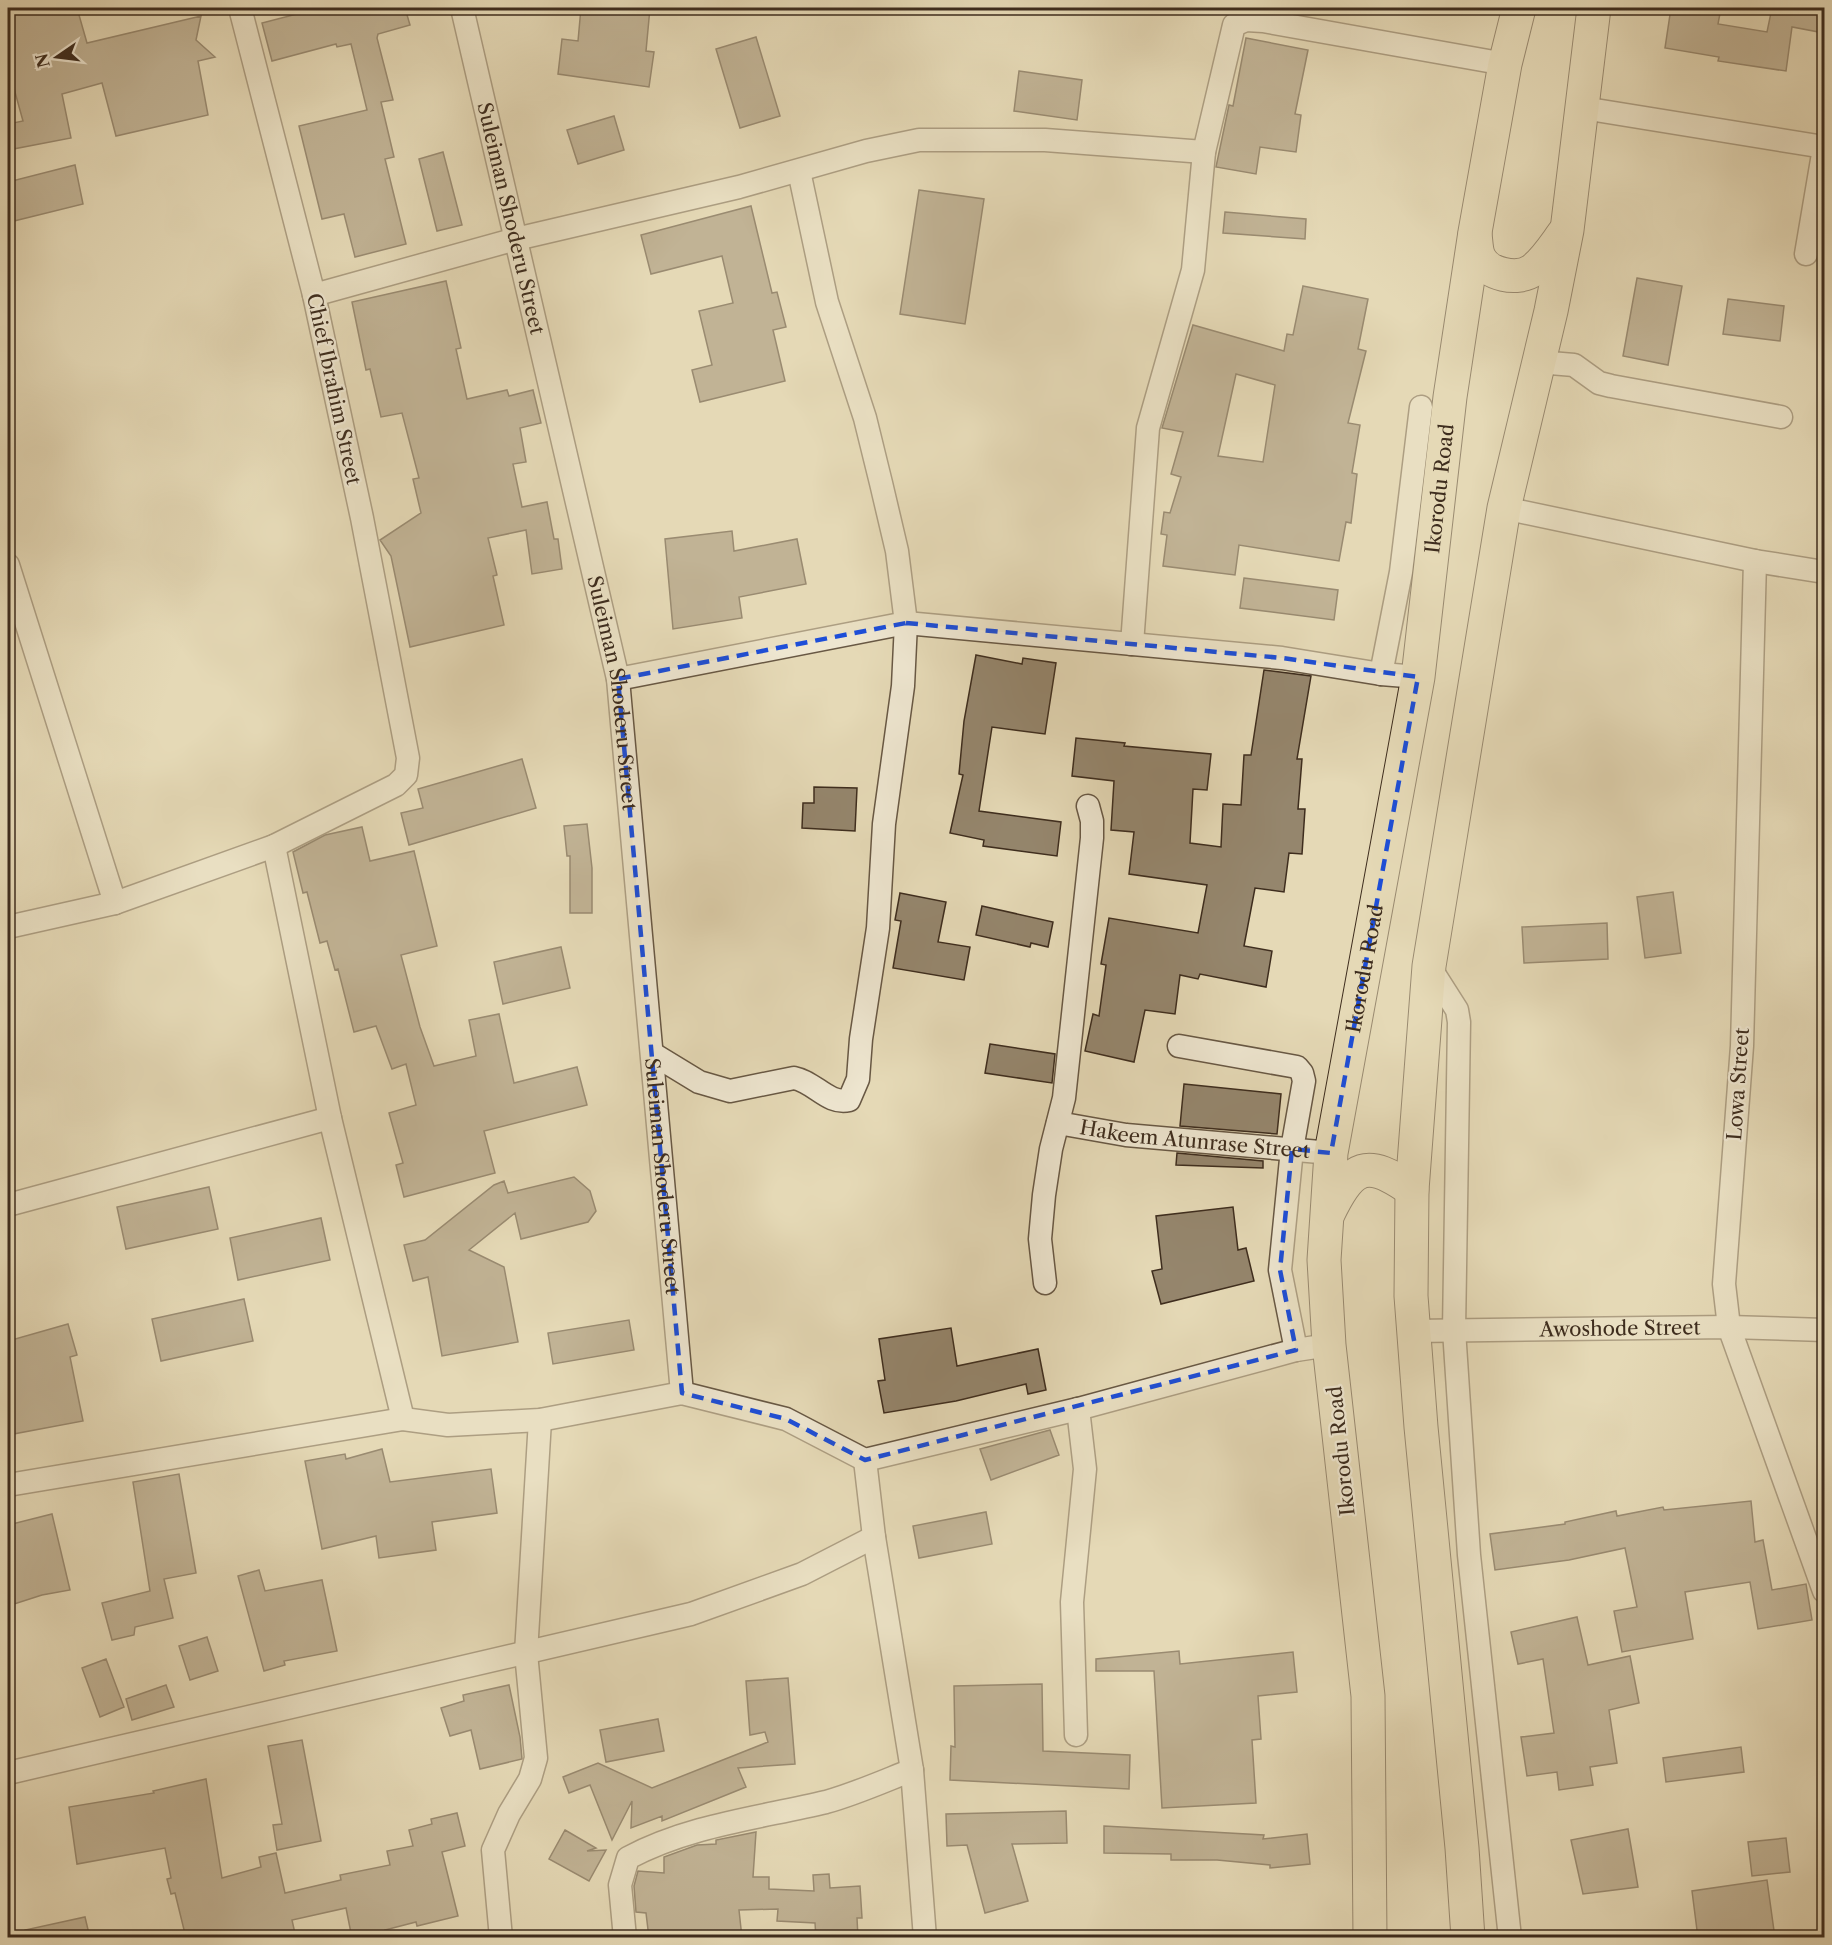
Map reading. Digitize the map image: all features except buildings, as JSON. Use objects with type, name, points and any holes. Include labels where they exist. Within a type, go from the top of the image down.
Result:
[{"type":"highway","name":"Ikorodu Road","points":[[1370,1938],[1368,1696],[1329,1345],[1324,1260],[1331,1153],[1419,677],[1450,397],[1475,232],[1505,64],[1519,8]]},
{"type":"highway","points":[[1468,1938],[1462,1848],[1420,1427],[1411,1296],[1412,1190],[1430,966],[1504,508],[1539,362],[1567,230],[1594,8]]},
{"type":"highway","points":[[1475,232],[1479,257],[1488,269],[1504,275],[1519,275],[1532,271],[1567,230]]},
{"type":"highway","points":[[1327,1214],[1351,1177],[1362,1170],[1387,1172],[1412,1190]]},
{"type":"street","name":"Chief Ibrahim Street","points":[[240,8],[314,295],[363,518],[408,758],[406,775],[396,785],[274,846]]},
{"type":"street","name":"Suleiman Shoderu Street","points":[[462,8],[618,679],[682,1393]]},
{"type":"street","points":[[1132,644],[1148,428],[1193,270],[1204,152],[1234,25],[1246,20],[1263,21],[1505,64]]},
{"type":"street","points":[[1583,108],[1824,148],[1806,254]]},
{"type":"street","points":[[314,295],[516,239],[799,171],[866,151],[919,140],[1045,140],[1204,152]]},
{"type":"street","points":[[653,1054],[699,1082],[730,1091],[794,1078],[804,1080],[834,1100],[842,1102],[853,1096],[858,1079],[861,1039],[878,928],[884,824],[903,686],[906,623],[897,551],[884,495],[865,418],[827,302],[799,171]]},
{"type":"street","points":[[1539,362],[1574,365],[1599,383],[1611,386],[1781,417]]},
{"type":"street","points":[[1381,674],[1401,572],[1421,407]]},
{"type":"street","points":[[1504,508],[1755,561],[1824,572]]},
{"type":"street","name":"Lowa Street","points":[[1755,561],[1742,1046],[1724,1284],[1729,1327],[1824,1591]]},
{"type":"street","points":[[8,565],[115,903]]},
{"type":"street","points":[[618,679],[906,623],[1282,658],[1381,674],[1419,677]]},
{"type":"street","points":[[1045,1283],[1040,1239],[1051,1149],[1064,1098],[1092,838],[1092,821],[1088,806]]},
{"type":"street","points":[[8,927],[115,903],[274,846],[330,1118],[402,1419]]},
{"type":"street","points":[[1430,966],[1457,1010],[1459,1022],[1454,1330],[1469,1555],[1510,1938]]},
{"type":"street","points":[[1179,1046],[1296,1067],[1302,1072],[1305,1081],[1292,1149],[1280,1270],[1296,1350]]},
{"type":"street","points":[[8,1205],[330,1118]]},
{"type":"street","name":"Hakeem Atunrase Street","points":[[1058,1123],[1126,1135],[1331,1153]]},
{"type":"street","name":"Awoshode Street","points":[[1414,1331],[1729,1327],[1824,1330]]},
{"type":"street","points":[[8,1485],[402,1419],[448,1425],[540,1420],[682,1393],[786,1419],[865,1460],[1078,1409],[1296,1350],[1329,1345]]},
{"type":"street","points":[[1076,1735],[1072,1602],[1085,1469],[1078,1409]]},
{"type":"street","points":[[501,1938],[493,1850],[509,1814],[530,1779],[536,1758],[526,1653],[540,1420]]},
{"type":"street","points":[[865,1460],[874,1537],[912,1770],[925,1938]]},
{"type":"street","points":[[8,1773],[691,1614],[802,1574],[874,1537]]},
{"type":"street","points":[[625,1938],[620,1885],[628,1858],[688,1834],[748,1817],[827,1802],[912,1770]]},
{"type":"highlighted area","points":[[906,623],[1282,658],[1418,677],[1331,1153],[1292,1149],[1280,1270],[1296,1350],[865,1460],[786,1419],[682,1393],[618,679]]}]
